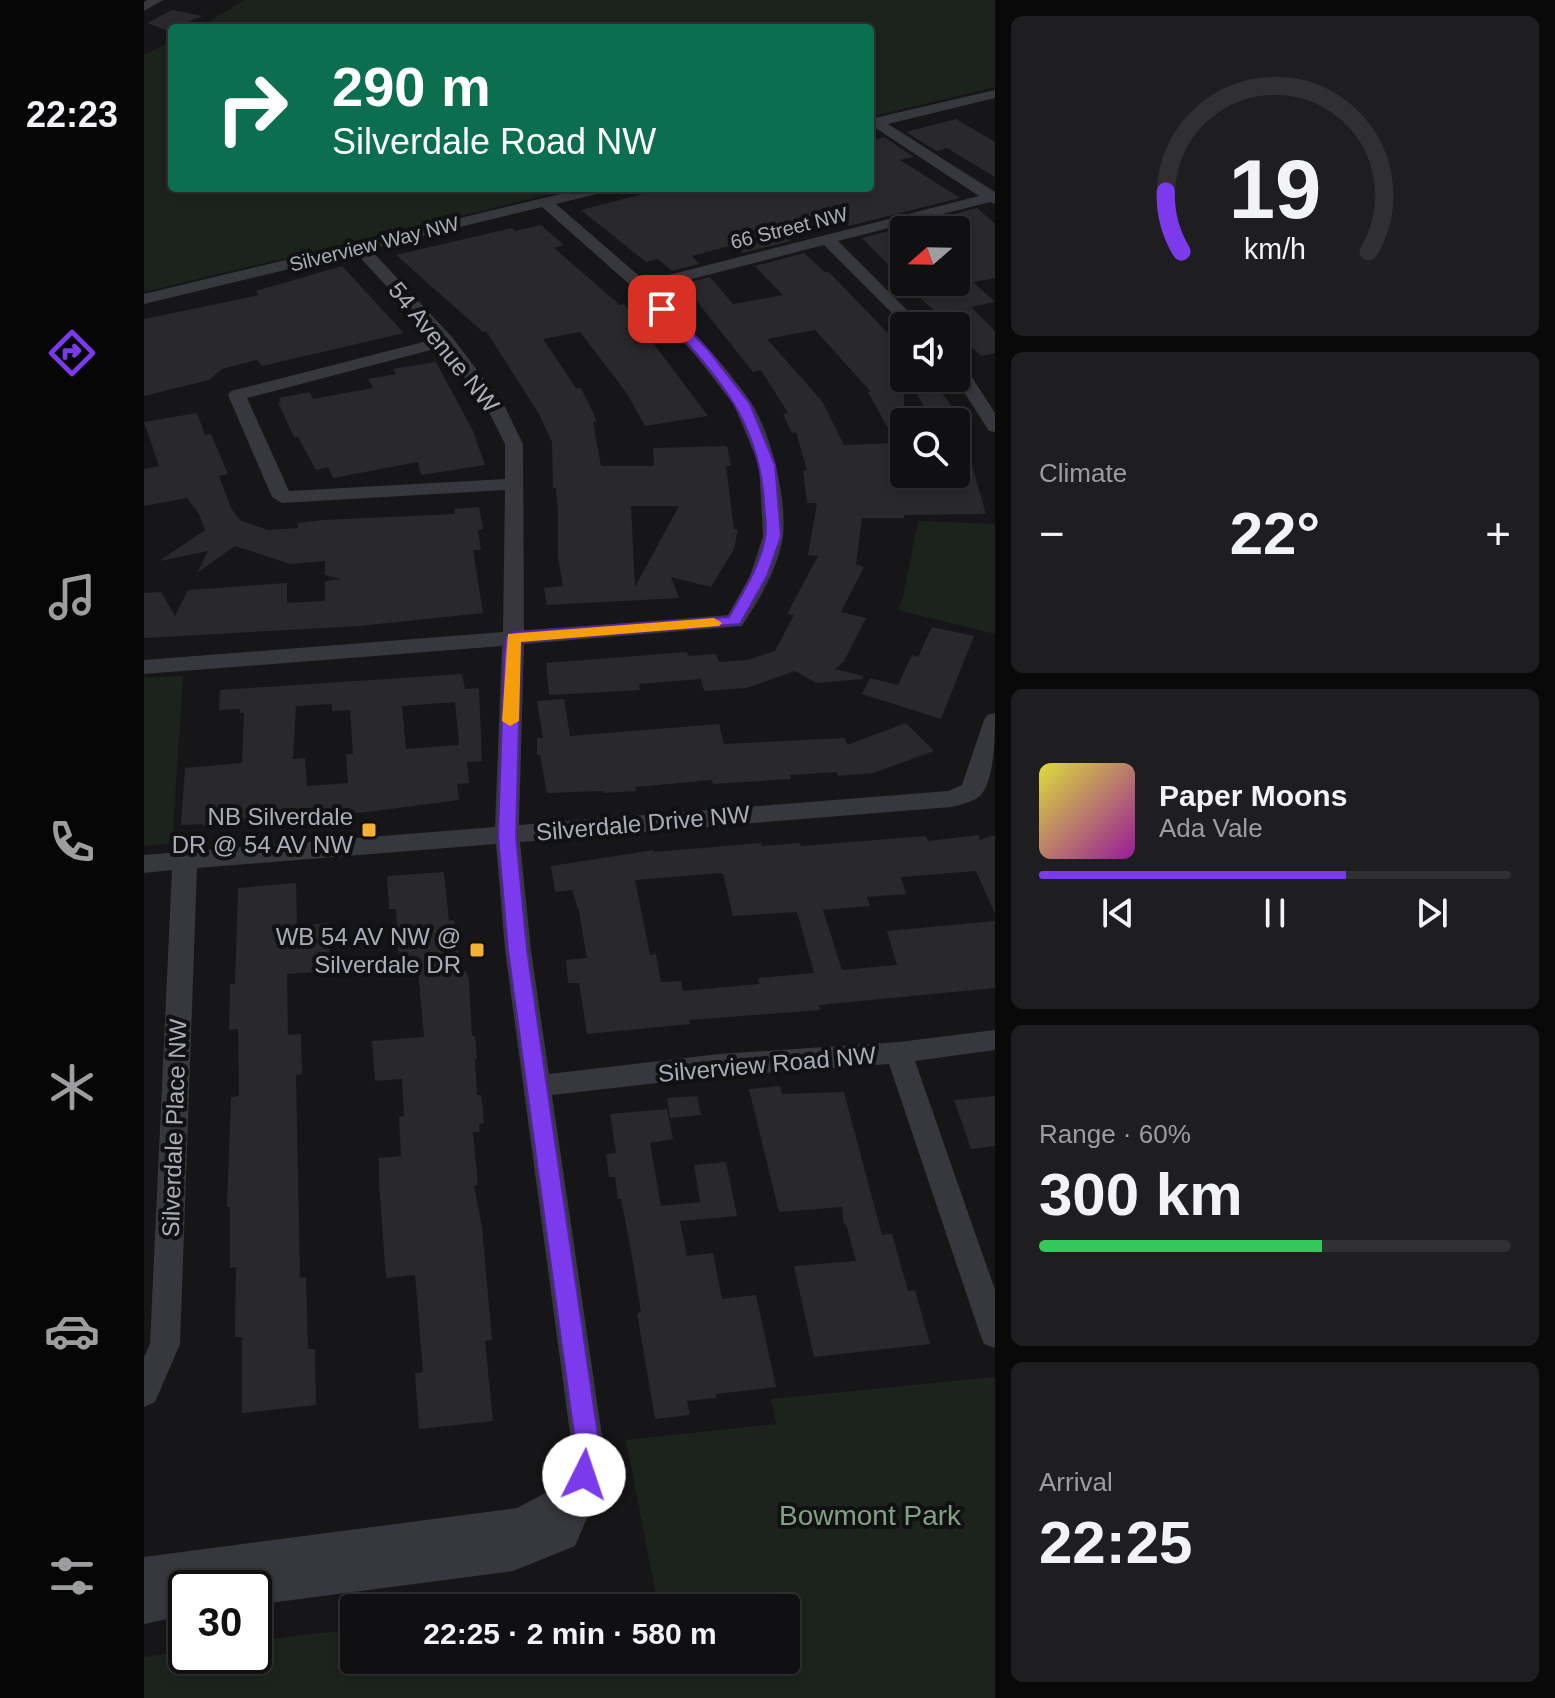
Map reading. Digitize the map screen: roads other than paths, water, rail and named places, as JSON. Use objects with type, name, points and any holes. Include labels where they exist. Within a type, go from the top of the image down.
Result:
[{"type":"street","points":[[144,7],[154,0]]},
{"type":"street","points":[[874,123],[995,94]]},
{"type":"street","points":[[874,124],[994,198]]},
{"type":"street","name":"Silverview Way NW","points":[[144,299],[587,192]]},
{"type":"street","name":"66 Street NW","points":[[642,287],[994,198]]},
{"type":"street","points":[[144,667],[735,621],[760,576],[773,536],[768,465],[743,404],[703,353],[642,287],[545,202]]},
{"type":"street","points":[[827,239],[901,312]]},
{"type":"street","name":"54 Avenue NW","points":[[272,1586],[513,1554],[563,1534],[578,1498],[589,1456],[518,950],[507,836],[514,637],[514,444],[496,407],[446,341],[359,247]]},
{"type":"street","points":[[446,341],[237,395],[282,497],[514,484]]},
{"type":"street","points":[[970,388],[995,427]]},
{"type":"street","name":"Silverdale Drive NW","points":[[144,864],[951,799],[972,790],[995,720]]},
{"type":"street","name":"Silverdale Place NW","points":[[144,1392],[165,1344],[185,860]]},
{"type":"street","name":"Silverview Road NW","points":[[538,1086],[719,1065],[899,1053],[995,1040]]},
{"type":"street","points":[[899,1053],[995,1334]]},
{"type":"street","points":[[144,1574],[520,1524],[578,1498]]},
{"type":"street","points":[[144,1607],[168,1602]]},
{"type":"place","name":"NB Silverdale DR @ 54 AV NW","points":[[369,830]]},
{"type":"place","name":"WB 54 AV NW @ Silverdale DR","points":[[477,950]]},
{"type":"park label","name":"Bowmont Park","points":[[870,1515]]}]
